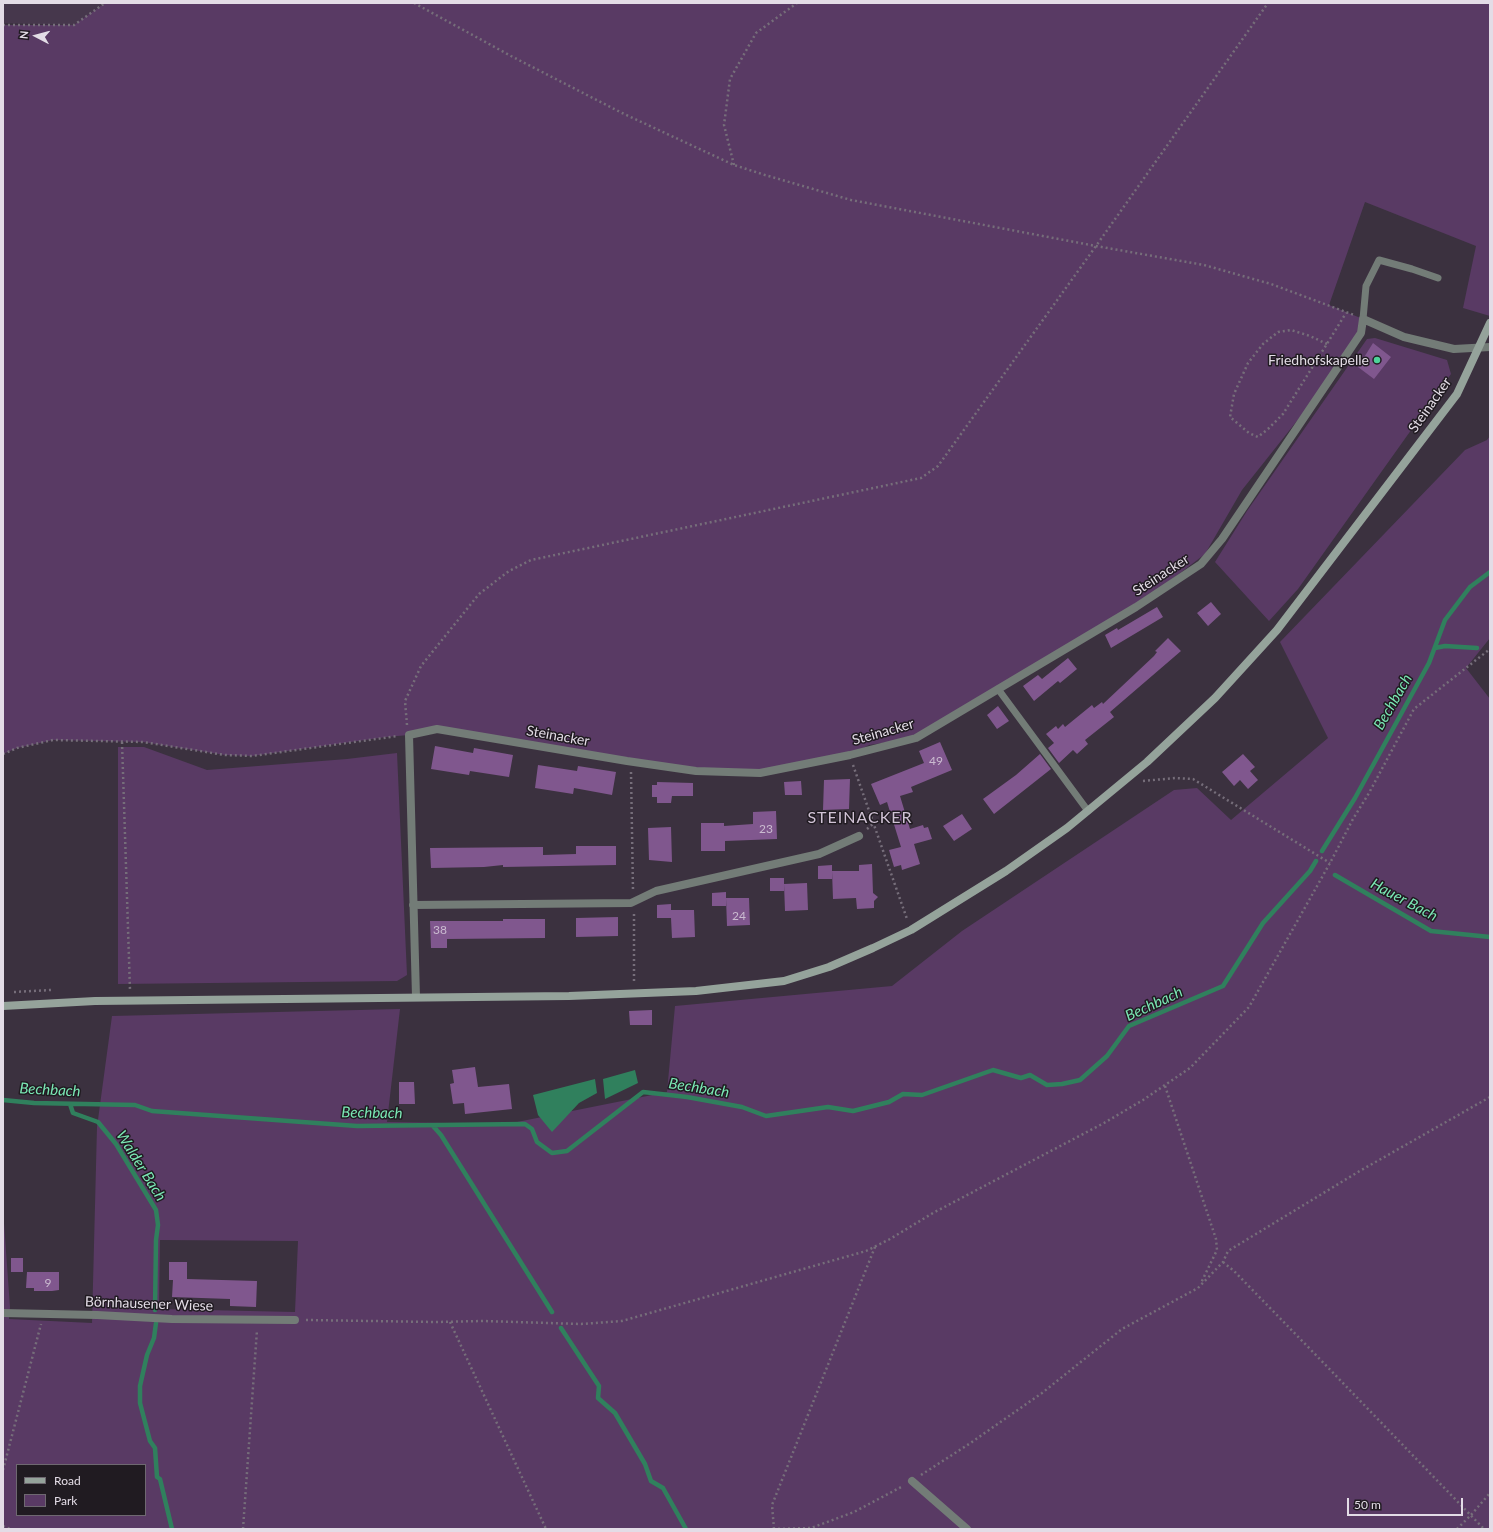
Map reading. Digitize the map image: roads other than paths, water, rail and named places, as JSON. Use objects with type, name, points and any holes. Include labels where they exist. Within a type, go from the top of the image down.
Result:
[{"type":"main road","name":"Steinacker","points":[[3,1006],[130,1000],[569,996],[696,991],[784,981],[829,967],[874,948],[911,930],[1006,871],[1067,828],[1147,762],[1215,698],[1277,630],[1457,394],[1490,323]]},
{"type":"street","points":[[1363,319],[1404,337],[1454,349],[1490,347]]},
{"type":"street","name":"Steinacker","points":[[413,905],[408,735],[437,729],[631,762],[696,771],[760,773],[850,755],[916,738],[1136,607],[1201,564],[1222,539],[1361,333],[1363,319]]},
{"type":"street","points":[[416,997],[413,905],[631,904],[656,891],[819,854],[859,836]]},
{"type":"street","name":"Börnhausener Wiese","points":[[3,1313],[97,1314],[172,1319],[295,1320]]},
{"type":"street","points":[[912,1481],[967,1529]]},
{"type":"lane","points":[[1363,319],[1366,286],[1379,260],[1412,268],[1438,278]]},
{"type":"lane","points":[[998,689],[1088,811]]},
{"type":"waterway","name":"Bechbach","points":[[1322,851],[1355,798],[1429,663],[1445,620],[1470,587],[1490,572]]},
{"type":"waterway","points":[[1435,648],[1445,646],[1477,648]]},
{"type":"waterway","name":"Bechbach","points":[[3,1100],[34,1103],[135,1105],[152,1111],[357,1126],[525,1124],[532,1129],[537,1142],[552,1153],[567,1151],[643,1092],[687,1097],[742,1107],[766,1116],[828,1107],[853,1111],[889,1102],[903,1094],[922,1095],[993,1070],[1021,1078],[1030,1075],[1047,1085],[1062,1084],[1080,1080],[1107,1056],[1129,1026],[1223,986],[1263,923],[1310,871],[1316,861]]},
{"type":"waterway","name":"Hauer Bach","points":[[1335,875],[1431,931],[1490,937]]},
{"type":"waterway","name":"Walder Bach","points":[[70,1104],[73,1113],[98,1122],[116,1144],[156,1210],[158,1225],[156,1240],[155,1310]]},
{"type":"waterway","points":[[433,1126],[441,1135],[552,1312]]},
{"type":"waterway","name":"Walder Bach","points":[[156,1323],[154,1338],[147,1355],[140,1386],[140,1403],[150,1441],[155,1448],[157,1477],[160,1479],[172,1529]]},
{"type":"waterway","points":[[561,1328],[599,1386],[598,1398],[615,1413],[645,1464],[651,1481],[663,1488],[686,1529]]},
{"type":"place","name":"Friedhofskapelle","points":[[1377,360]]},
{"type":"district","name":"STEINACKER","points":[[860,818]]}]
